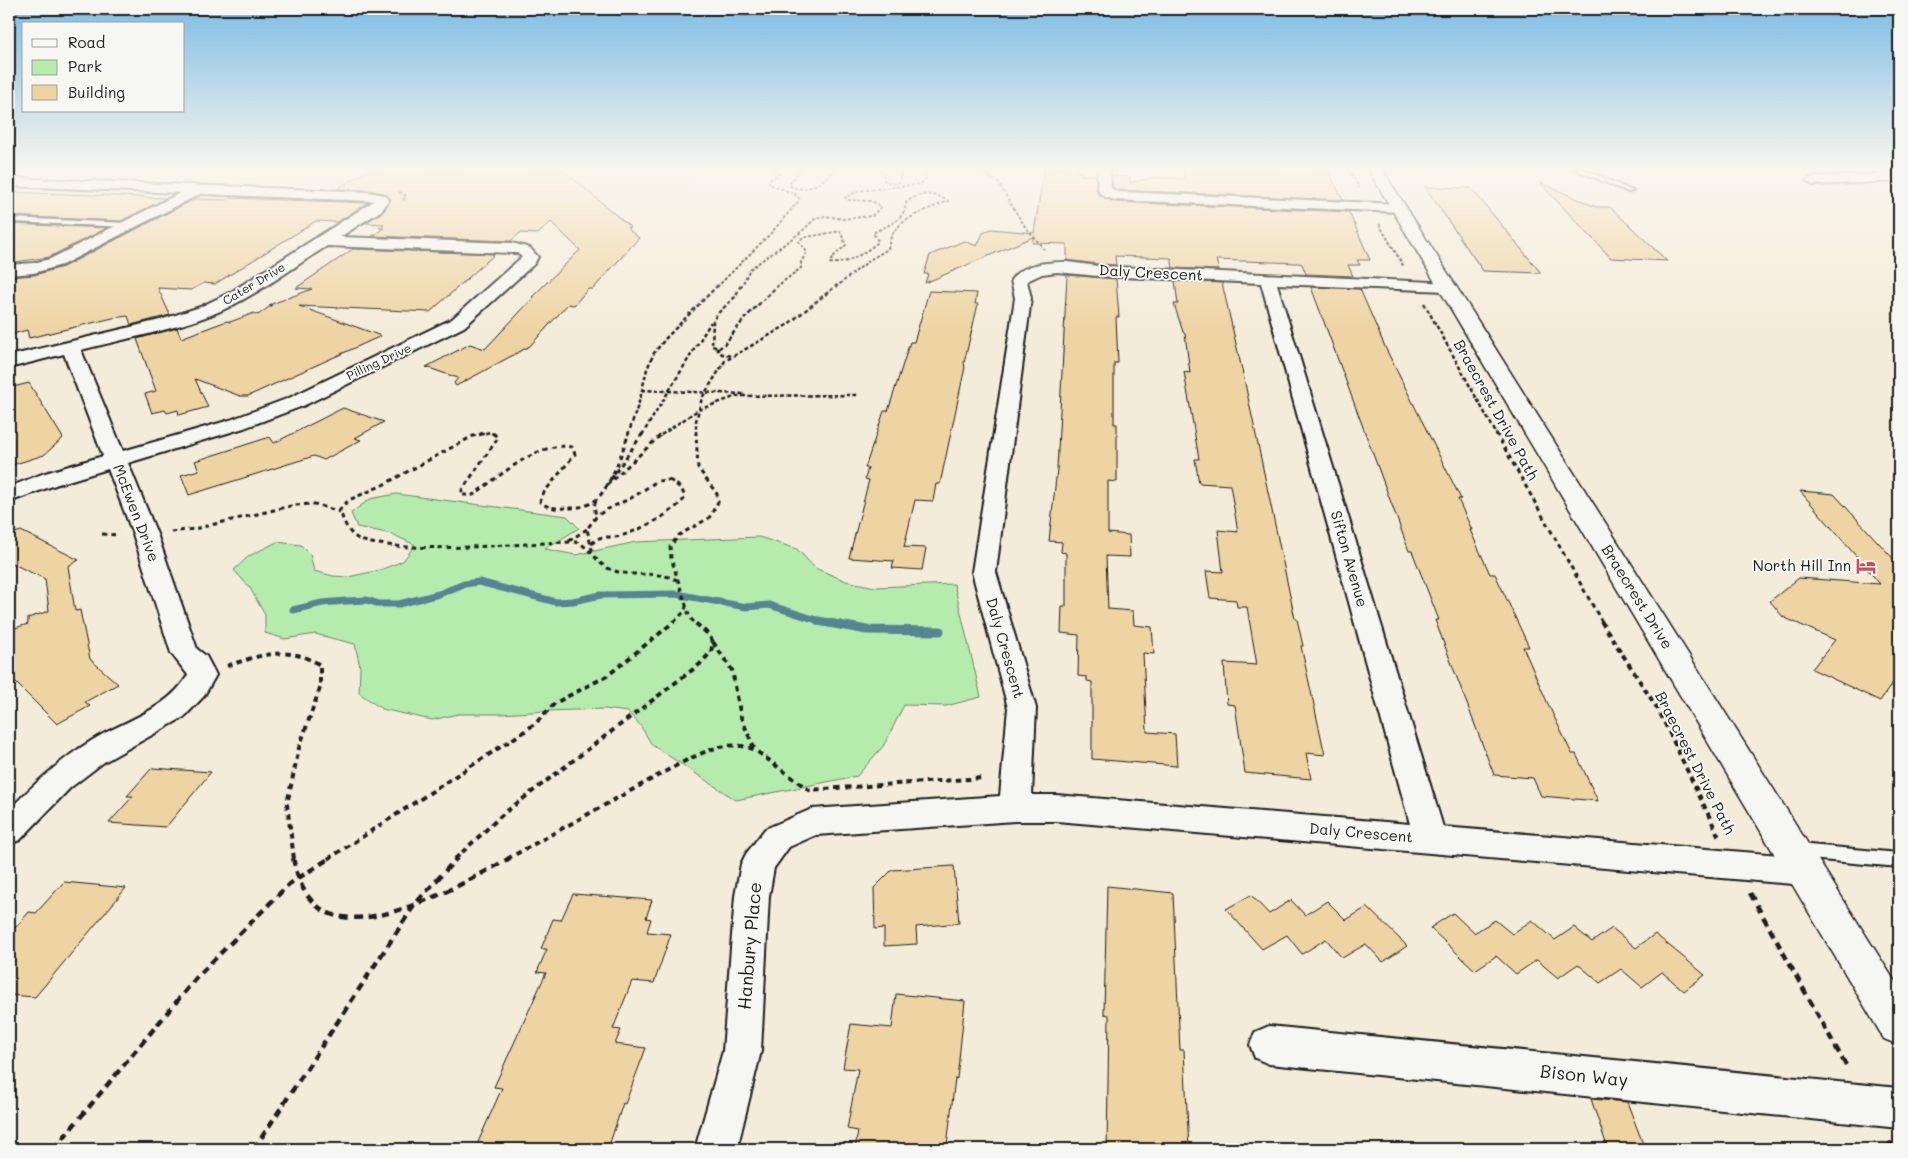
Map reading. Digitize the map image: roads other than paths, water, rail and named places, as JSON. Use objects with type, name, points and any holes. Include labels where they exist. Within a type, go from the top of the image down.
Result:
[{"type":"street","points":[[9,270],[34,268],[56,262],[132,223]]},
{"type":"street","name":"Cater Drive","points":[[9,362],[71,348],[206,311],[237,296],[352,223]]},
{"type":"street","name":"Braecrest Drive","points":[[1408,223],[1899,1025]]},
{"type":"street","name":"Pilling Drive","points":[[9,495],[33,484],[237,424],[279,409],[445,331],[471,314],[530,257],[528,253],[522,250],[512,248],[325,241]]},
{"type":"street","name":"Daly Crescent","points":[[1446,286],[1268,279],[1050,267],[1026,274],[1019,280],[1023,298],[984,572],[1022,708],[1015,808],[1056,808],[1734,865],[1799,861]]},
{"type":"street","name":"Sifton Avenue","points":[[1268,279],[1430,839]]},
{"type":"street","name":"McEwen Drive","points":[[9,832],[49,790],[75,767],[109,744],[164,717],[184,702],[214,670],[196,663],[185,653],[145,534],[71,348]]},
{"type":"street","name":"Hanbury Place","points":[[716,1149],[742,1051],[754,888],[758,864],[777,838],[812,822],[1015,808]]},
{"type":"street","name":"Bison Way","points":[[1269,1045],[1884,1106]]},
{"type":"lane","points":[[81,223],[128,225]]},
{"type":"lane","points":[[1799,861],[1899,860]]},
{"type":"waterway","points":[[293,610],[322,603],[346,601],[367,600],[379,604],[399,604],[439,594],[464,584],[479,582],[556,602],[573,601],[601,595],[676,594],[746,607],[769,605],[822,622]]},
{"type":"waterway","points":[[818,621],[822,622]]},
{"type":"waterway","points":[[822,622],[867,630],[940,631]]},
{"type":"place","name":"North Hill Inn","points":[[1866,566]]}]
